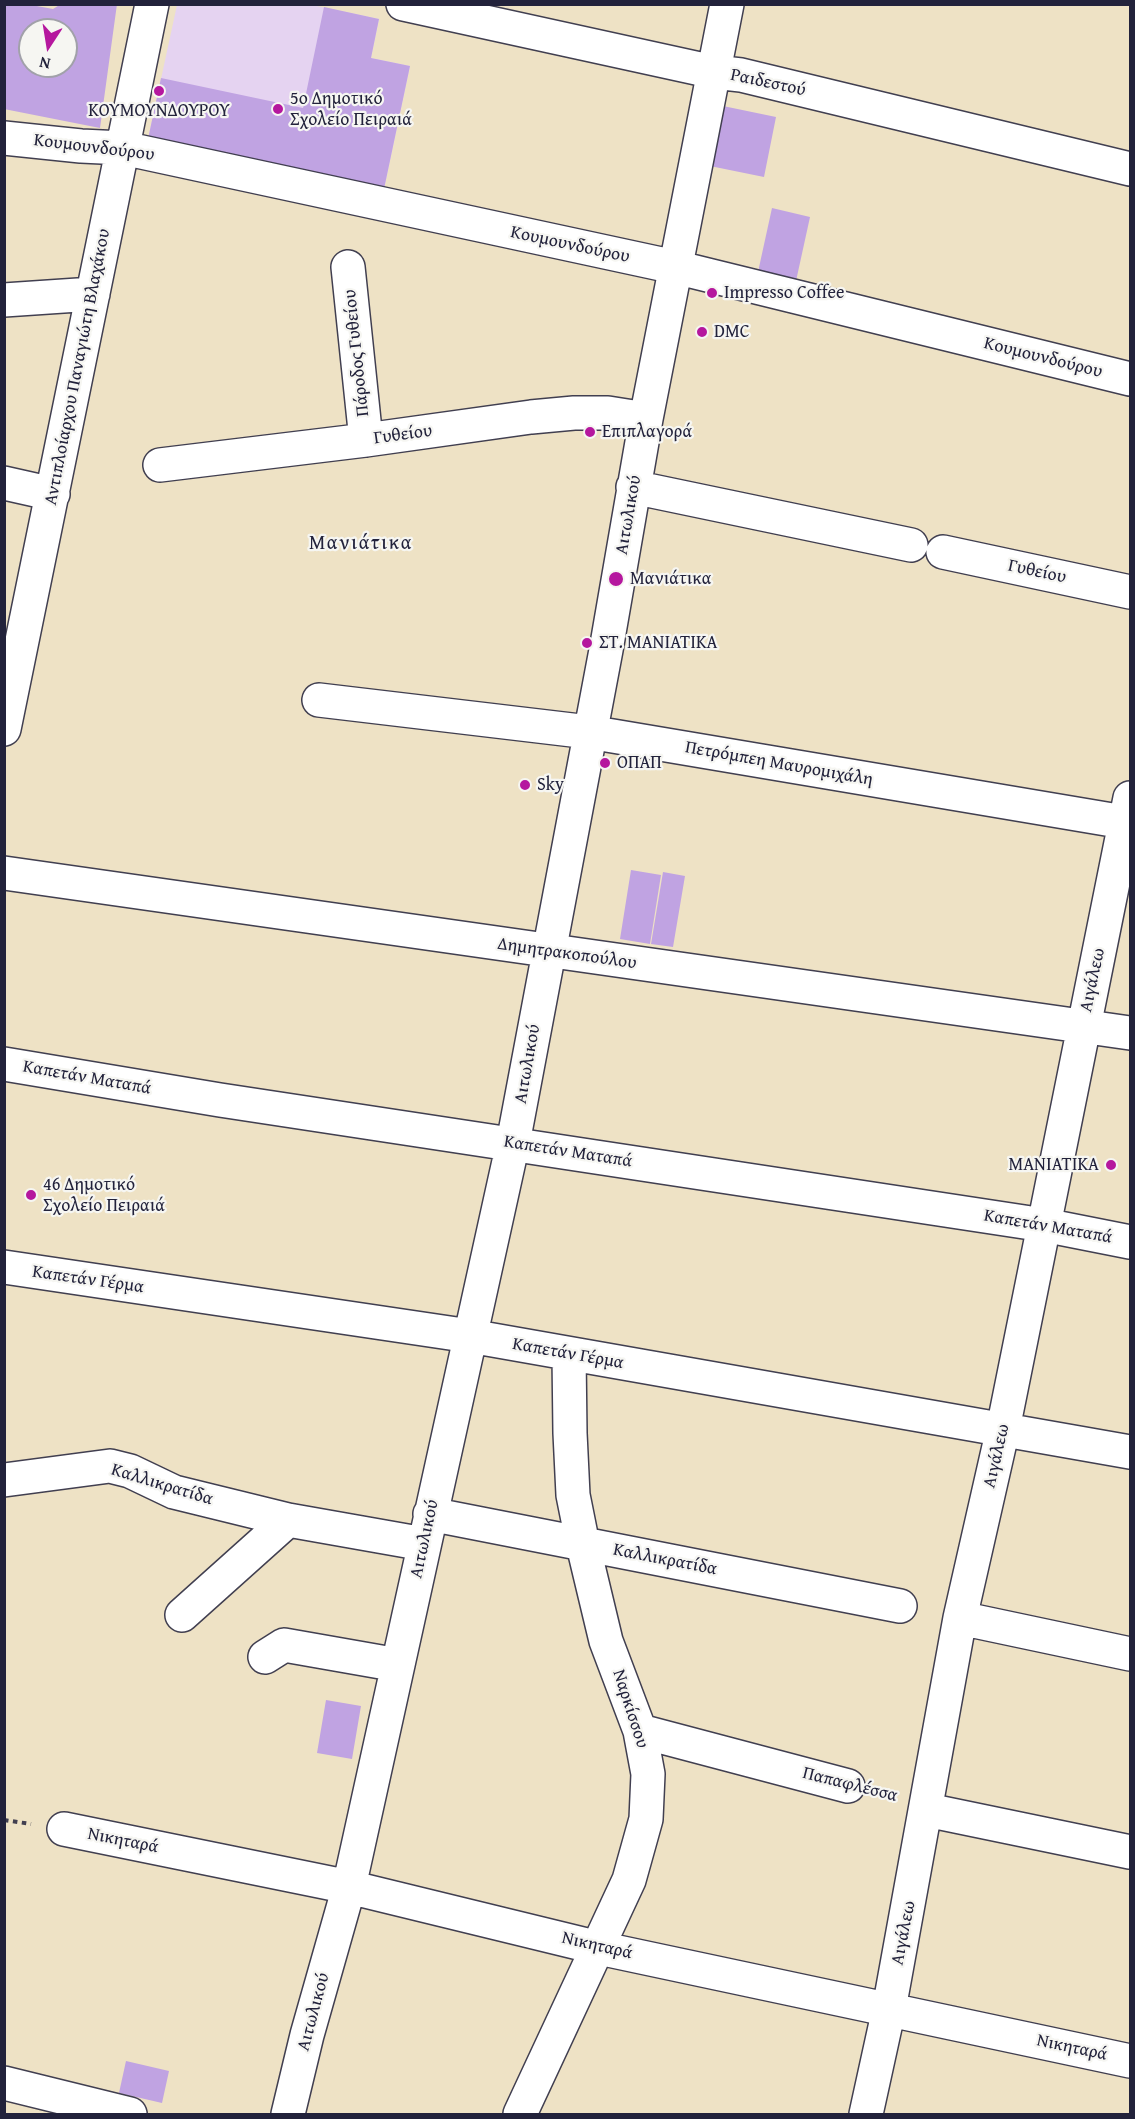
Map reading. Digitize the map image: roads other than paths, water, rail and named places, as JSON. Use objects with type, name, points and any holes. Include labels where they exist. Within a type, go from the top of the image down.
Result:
[{"type":"street","name":"Αντιπλοίαρχου Παναγιώτη Βλαχάκου","points":[[4,729],[152,4]]},
{"type":"street","name":"Ραιδεστού","points":[[403,4],[714,72],[741,75],[1131,169]]},
{"type":"street","name":"Αιτωλικού","points":[[288,2115],[307,2036],[349,1887],[513,1143],[633,487],[726,4]]},
{"type":"street","name":"Κουμουνδούρου","points":[[4,138],[123,148],[675,267],[1131,379]]},
{"type":"street","name":"Πάροδος Γυθείου","points":[[348,267],[366,440]]},
{"type":"street","points":[[4,300],[93,294]]},
{"type":"street","name":"Γυθείου","points":[[160,465],[531,417],[608,413],[646,419]]},
{"type":"street","points":[[4,483],[53,494]]},
{"type":"street","points":[[633,487],[911,545]]},
{"type":"street","name":"Γυθείου","points":[[943,552],[1131,592]]},
{"type":"street","name":"Πετρόμπεη Μαυρομιχάλη","points":[[319,700],[590,732],[1129,814]]},
{"type":"street","name":"Αιγάλεω","points":[[866,2115],[927,1810],[960,1618],[1003,1429],[1083,1026],[1129,814]]},
{"type":"street","name":"Δημητρακοπούλου","points":[[4,873],[1131,1033]]},
{"type":"street","name":"Καπετάν Ματαπά","points":[[4,1064],[220,1100],[1044,1225],[1131,1242]]},
{"type":"street","name":"Καπετάν Γέρμα","points":[[4,1267],[470,1336],[1131,1452]]},
{"type":"street","name":"Ναρκίσσου","points":[[520,2115],[629,1880],[646,1819],[648,1774],[640,1731],[606,1641],[573,1495],[568,1355]]},
{"type":"street","name":"Καλλικρατίδα","points":[[4,1480],[110,1467],[130,1471],[174,1492],[288,1520],[427,1529],[583,1545],[900,1606]]},
{"type":"street","points":[[182,1615],[288,1520]]},
{"type":"street","points":[[960,1618],[1131,1654]]},
{"type":"street","points":[[265,1658],[284,1645],[398,1665]]},
{"type":"street","name":"Παπαφλέσσα","points":[[640,1731],[848,1786]]},
{"type":"street","points":[[927,1810],[1131,1852]]},
{"type":"street","name":"Νικηταρά","points":[[64,1829],[349,1887],[599,1948],[1131,2061]]},
{"type":"street","points":[[4,2083],[130,2115]]},
{"type":"place","name":"ΚΟΥΜΟΥΝΔΟΥΡΟΥ","points":[[159,91]]},
{"type":"place","name":"5ο Δημοτικό Σχολείο Πειραιά","points":[[278,109]]},
{"type":"place","name":"Impresso Coffee","points":[[712,293]]},
{"type":"place","name":"DMC","points":[[702,332]]},
{"type":"place","name":"Επιπλαγορά","points":[[590,432]]},
{"type":"place","name":"Μανιάτικα","points":[[616,579]]},
{"type":"place","name":"ΣΤ. ΜΑΝΙΑΤΙΚΑ","points":[[587,643]]},
{"type":"place","name":"ΟΠΑΠ","points":[[605,763]]},
{"type":"place","name":"Sky","points":[[525,785]]},
{"type":"place","name":"ΜΑΝΙΑΤΙΚΑ","points":[[1111,1165]]},
{"type":"place","name":"46 Δημοτικό Σχολείο Πειραιά","points":[[31,1195]]},
{"type":"district","name":"Μανιάτικα","points":[[361,544]]}]
